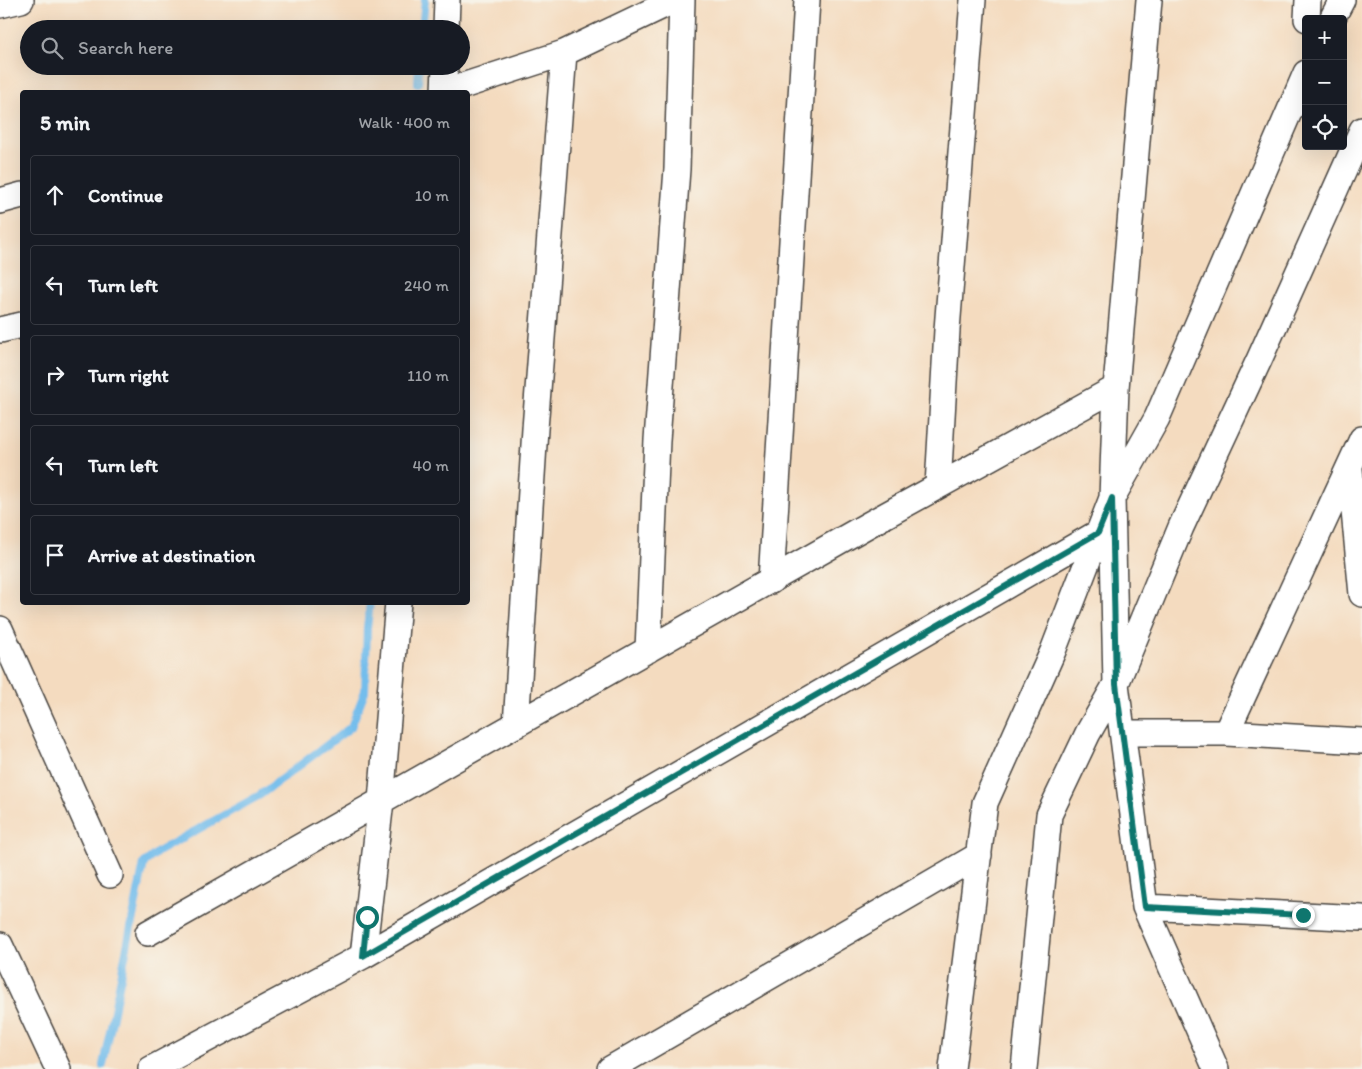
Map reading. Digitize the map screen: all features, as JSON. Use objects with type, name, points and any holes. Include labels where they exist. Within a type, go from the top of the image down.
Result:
[{"type":"street","points":[[0,5],[21,0]]},
{"type":"street","points":[[446,20],[447,0]]},
{"type":"street","points":[[450,90],[564,53],[675,0]]},
{"type":"street","points":[[648,650],[657,440],[677,169],[682,0]]},
{"type":"street","points":[[771,581],[807,0]]},
{"type":"street","points":[[938,486],[947,330],[973,0]]},
{"type":"street","points":[[1149,0],[1116,388],[1112,498],[1116,684],[1145,907],[1216,1069]]},
{"type":"street","points":[[1307,15],[1308,0]]},
{"type":"street","points":[[1334,15],[1342,0]]},
{"type":"street","points":[[516,725],[564,53]]},
{"type":"street","points":[[952,1069],[985,803],[1053,651],[1112,498],[1157,418],[1302,74]]},
{"type":"street","points":[[444,90],[445,75]]},
{"type":"street","points":[[1024,1069],[1049,815],[1088,734],[1116,684],[1181,527],[1260,360],[1362,130]]},
{"type":"street","points":[[0,201],[20,196]]},
{"type":"street","points":[[0,330],[20,325]]},
{"type":"street","points":[[148,933],[938,486],[1116,388]]},
{"type":"street","points":[[1226,733],[1350,469],[1362,438]]},
{"type":"street","points":[[1350,469],[1362,594]]},
{"type":"street","points":[[151,1069],[363,956],[1098,533]]},
{"type":"street","points":[[363,956],[381,801],[398,605]]},
{"type":"street","points":[[0,628],[110,875]]},
{"type":"street","points":[[1123,734],[1226,733],[1362,741]]},
{"type":"street","points":[[610,1069],[979,855]]},
{"type":"street","points":[[1145,907],[1362,918]]},
{"type":"street","points":[[0,945],[58,1069]]},
{"type":"waterway","points":[[423,20],[425,0]]},
{"type":"waterway","points":[[418,75],[418,83]]},
{"type":"waterway","points":[[103,1065],[144,863],[159,851],[260,795],[351,727],[365,691],[370,605]]},
{"type":"route","points":[[367,917],[363,956],[562,840],[778,718],[947,618],[1098,533],[1112,498],[1116,684],[1145,907],[1303,915]]}]
